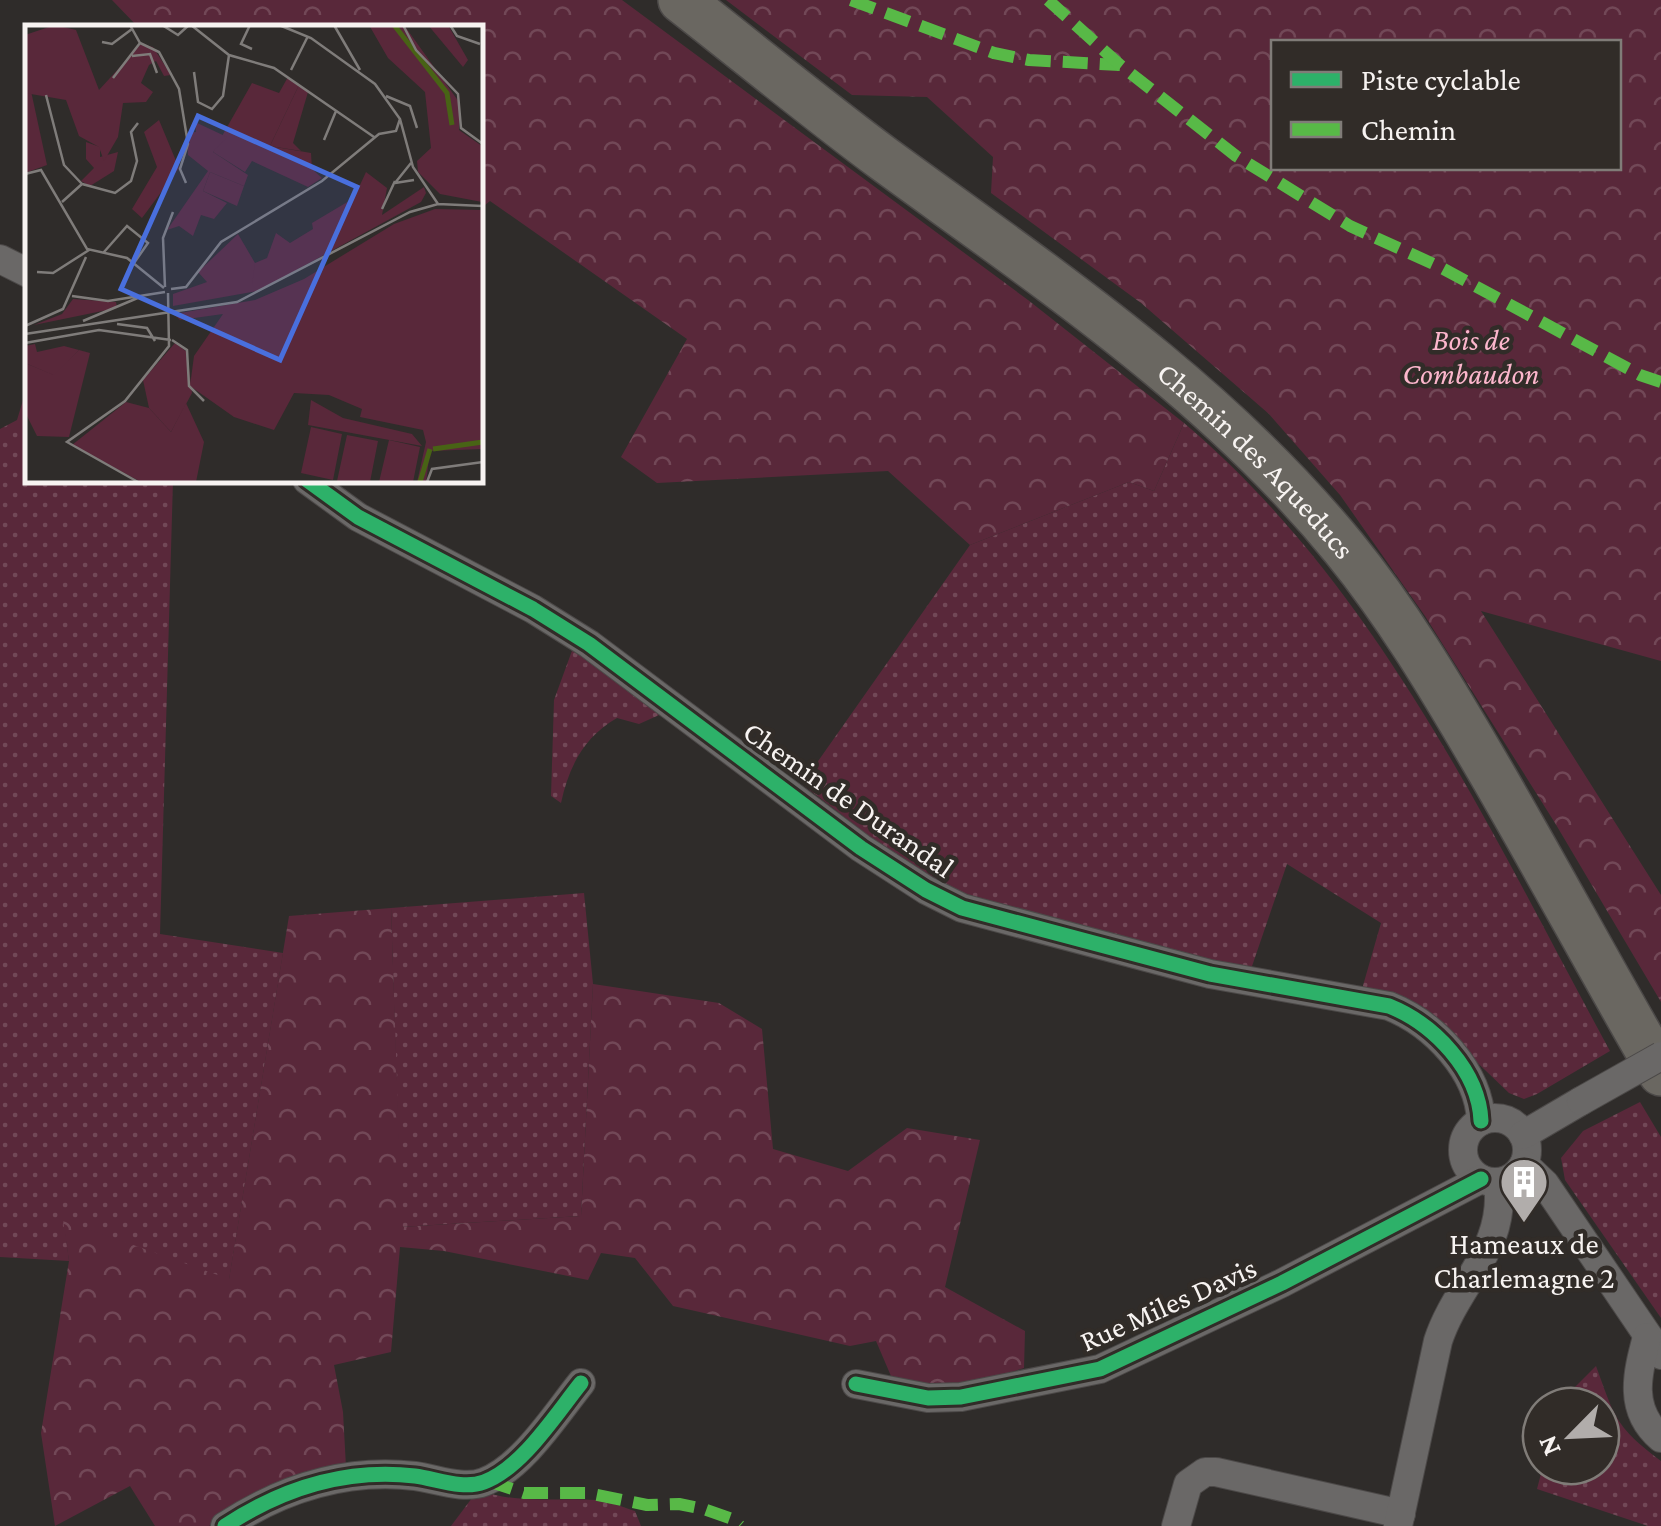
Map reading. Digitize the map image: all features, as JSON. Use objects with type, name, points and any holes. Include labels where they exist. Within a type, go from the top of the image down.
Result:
[{"type":"main road","name":"Chemin des Aqueducs","points":[[681,0],[880,156],[1134,343],[1258,452],[1305,503],[1383,599],[1420,655],[1514,811],[1661,1072]]},
{"type":"street","points":[[0,259],[25,272]]},
{"type":"street","name":"Chemin de Durandal","points":[[310,482],[358,517],[534,609],[590,644],[861,848],[926,890],[962,908],[1028,928],[1210,974],[1389,1006],[1413,1016],[1443,1043],[1471,1080],[1480,1104],[1480,1121]]},
{"type":"street","points":[[1523,1135],[1661,1056]]},
{"type":"street","points":[[1504,1119],[1516,1125],[1523,1135],[1524,1164],[1518,1172],[1490,1180],[1472,1173],[1463,1155],[1466,1135],[1480,1121],[1504,1119]]},
{"type":"street","points":[[1524,1164],[1545,1184],[1654,1346],[1639,1368],[1637,1395],[1645,1422],[1661,1438]]},
{"type":"street","points":[[1176,1526],[1188,1484],[1205,1472],[1400,1520],[1438,1342],[1446,1318],[1492,1240],[1501,1202],[1490,1180]]},
{"type":"street","name":"Rue Miles Davis","points":[[856,1384],[928,1398],[961,1397],[1100,1369],[1490,1180]]},
{"type":"street","points":[[225,1526],[281,1494],[308,1483],[345,1476],[412,1476],[472,1485],[488,1481],[531,1446],[581,1383]]},
{"type":"green space","points":[[112,0],[622,0],[1028,300],[1184,423],[1154,491],[1129,482],[970,545],[888,471],[657,483],[621,457],[687,339],[490,201],[482,207],[482,25],[136,25]]},
{"type":"green space","name":"Bois de Combaudon","points":[[726,0],[1661,0],[1661,661],[1481,611],[1661,895],[1661,1002],[1425,616],[1340,495],[1269,414],[1141,303],[991,193],[993,157],[927,97],[852,95]]},
{"type":"green space","points":[[25,394],[25,482],[173,482],[160,934],[283,953],[229,1280],[64,1221],[69,1261],[0,1257],[0,429],[17,420]]},
{"type":"green space","points":[[1184,423],[1254,489],[1316,560],[1373,637],[1474,799],[1610,1051],[1537,1094],[1524,1099],[1509,1093],[1414,1002],[1362,989],[1381,923],[1287,864],[1250,972],[980,901],[933,881],[900,860],[802,784],[970,545],[1129,482],[1154,491]]},
{"type":"green space","points":[[573,648],[666,712],[639,724],[617,718],[595,734],[568,777],[561,803],[551,796],[554,700]]},
{"type":"green space","points":[[584,893],[593,984],[581,1216],[401,1227],[391,908]]},
{"type":"green space","points":[[391,908],[402,1227],[581,1216],[593,984],[719,1003],[762,1029],[773,1149],[848,1171],[907,1128],[980,1140],[945,1287],[1025,1331],[1024,1368],[955,1390],[891,1376],[876,1341],[850,1346],[673,1306],[635,1258],[601,1253],[588,1280],[444,1251],[400,1247],[391,1352],[334,1365],[343,1412],[346,1467],[259,1493],[209,1526],[155,1526],[130,1486],[55,1526],[41,1433],[69,1261],[63,1220],[229,1279],[289,916]]},
{"type":"green space","points":[[1640,1102],[1661,1137],[1661,1318],[1565,1180],[1561,1158],[1583,1131]]},
{"type":"green space","points":[[1596,1366],[1604,1386],[1576,1386]]},
{"type":"green space","points":[[1621,1424],[1661,1461],[1661,1526],[1648,1526],[1537,1489],[1621,1486]]},
{"type":"green space","points":[[478,1490],[523,1499],[606,1502],[635,1511],[641,1526],[451,1526]]},
{"type":"marked path","points":[[851,0],[994,53],[1029,60],[1120,65]]},
{"type":"marked path","points":[[1048,0],[1120,65],[1236,156],[1350,226],[1440,267],[1640,375],[1661,382]]},
{"type":"marked path","points":[[488,1481],[524,1493],[587,1493],[647,1505],[679,1504],[732,1519],[740,1526]]},
{"type":"cycle path","points":[[310,482],[358,517],[533,609],[589,644],[861,848],[926,890],[962,908],[1210,974],[1389,1006],[1422,1025],[1451,1052],[1472,1084],[1481,1121]]},
{"type":"cycle path","points":[[856,1384],[928,1398],[961,1397],[1100,1369],[1282,1283],[1481,1179]]},
{"type":"cycle path","points":[[225,1526],[292,1491],[339,1478],[389,1474],[459,1484],[484,1482],[525,1453],[581,1383]]},
{"type":"place","name":"Hameaux de Charlemagne 2","points":[[1524,1224]]}]
